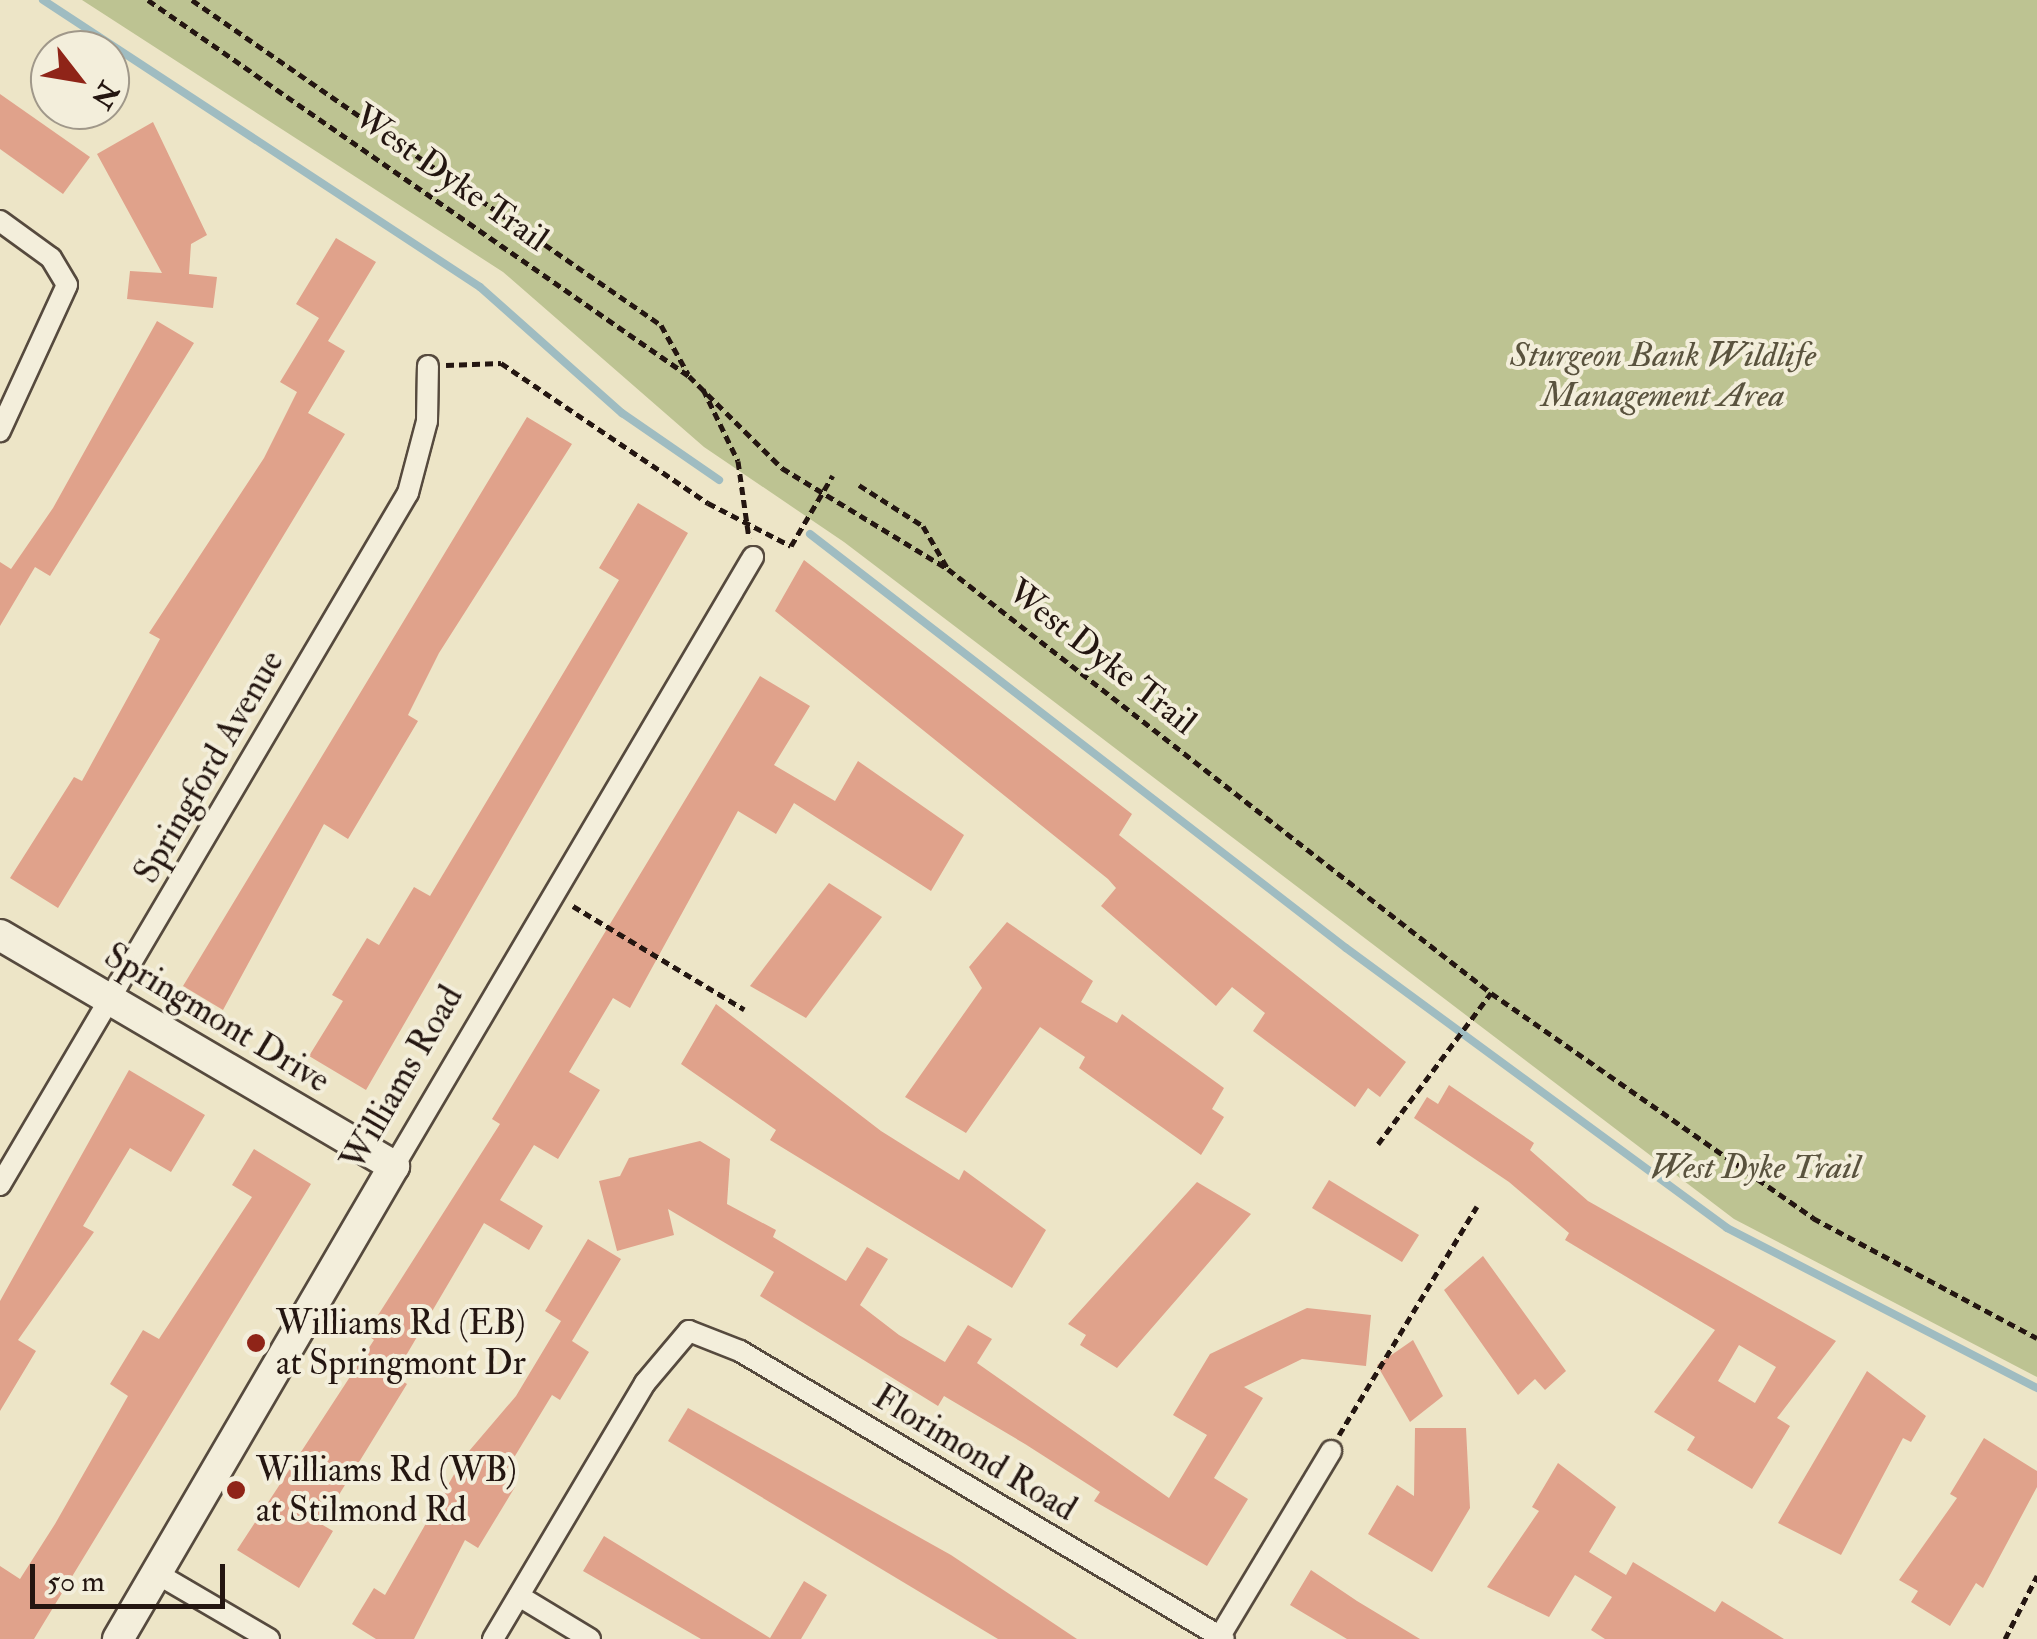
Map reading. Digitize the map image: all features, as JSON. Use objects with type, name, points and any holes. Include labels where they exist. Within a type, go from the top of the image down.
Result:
[{"type":"street","points":[[0,221],[51,258],[67,285],[0,431]]},
{"type":"street","name":"Springford Avenue","points":[[0,1185],[408,493],[427,421],[428,366]]},
{"type":"street","name":"Williams Road","points":[[118,1639],[753,557]]},
{"type":"street","name":"Springmont Drive","points":[[0,935],[394,1166]]},
{"type":"street","name":"Florimond Road","points":[[520,1596],[645,1383],[689,1332],[740,1351],[1222,1638]]},
{"type":"street","points":[[1222,1638],[1331,1450]]},
{"type":"street","points":[[156,1573],[269,1639]]},
{"type":"street","points":[[493,1639],[520,1596],[590,1639]]},
{"type":"path","name":"West Dyke Trail","points":[[148,0],[689,376],[782,468],[948,570],[1492,993],[1813,1218],[2037,1338]]},
{"type":"path","points":[[192,0],[661,325],[689,376]]},
{"type":"path","points":[[428,366],[501,363],[791,546],[833,475]]},
{"type":"path","points":[[701,386],[738,461],[747,521]]},
{"type":"path","points":[[859,485],[923,526],[948,570]]},
{"type":"path","points":[[553,894],[744,1009]]},
{"type":"path","points":[[1378,1144],[1492,993]]},
{"type":"path","points":[[1331,1450],[1478,1206]]},
{"type":"path","points":[[2005,1639],[2037,1576]]},
{"type":"green space","name":"Sturgeon Bank Wildlife Management Area","points":[[82,0],[2037,0],[2037,1377],[1734,1219],[844,542],[704,447],[503,272]]},
{"type":"building","points":[[0,94],[30,115],[30,130],[51,130],[90,157],[63,194],[0,149]]},
{"type":"building","points":[[153,122],[207,235],[191,244],[189,274],[217,277],[213,308],[127,299],[130,271],[162,273],[97,154]]},
{"type":"building","points":[[336,238],[376,262],[328,341],[345,351],[308,413],[345,434],[58,908],[10,878],[74,777],[82,781],[160,639],[149,633],[264,458],[297,392],[280,382],[319,318],[296,304]]},
{"type":"building","points":[[157,321],[194,343],[50,576],[35,567],[0,626],[0,562],[11,569],[53,508]]},
{"type":"building","points":[[527,417],[572,444],[439,653],[408,715],[418,721],[348,839],[324,824],[223,1010],[183,986]]},
{"type":"building","points":[[638,503],[688,533],[366,1090],[309,1056],[343,1001],[332,995],[367,938],[379,945],[414,887],[430,896],[619,580],[599,568]]},
{"type":"building","points":[[804,560],[1132,814],[1119,835],[1406,1062],[1380,1097],[1368,1088],[1355,1107],[1253,1031],[1265,1013],[1232,987],[1216,1006],[1101,906],[1116,888],[1108,879],[775,611]]},
{"type":"building","points":[[760,676],[810,706],[774,765],[835,801],[858,761],[964,835],[931,891],[794,803],[776,834],[738,811],[630,1008],[613,998],[569,1072],[600,1090],[558,1159],[534,1145],[500,1200],[543,1226],[529,1250],[484,1223],[394,1376],[407,1384],[321,1524],[333,1531],[299,1588],[237,1550],[374,1340],[366,1334],[500,1124],[492,1119]]},
{"type":"building","points":[[829,883],[882,917],[806,1018],[750,986]]},
{"type":"building","points":[[1007,922],[1093,981],[1081,1002],[1117,1023],[1122,1014],[1224,1088],[1212,1109],[1224,1117],[1201,1155],[1079,1068],[1085,1057],[1040,1027],[966,1133],[905,1097],[982,988],[969,967]]},
{"type":"building","points":[[716,1004],[881,1131],[959,1180],[964,1170],[1046,1230],[1012,1288],[770,1140],[776,1130],[681,1064]]},
{"type":"building","points":[[129,1070],[205,1115],[171,1172],[130,1148],[83,1226],[94,1232],[18,1340],[36,1351],[0,1411],[0,1301]]},
{"type":"building","points":[[1449,1085],[1534,1143],[1530,1150],[1588,1201],[1836,1341],[1777,1418],[1790,1426],[1752,1489],[1687,1450],[1695,1437],[1654,1412],[1715,1330],[1565,1240],[1569,1233],[1509,1182],[1414,1118],[1427,1097],[1438,1104]],"holes":[[[1739,1345],[1776,1367],[1755,1403],[1718,1381]]]},
{"type":"building","points":[[700,1141],[730,1159],[727,1204],[776,1230],[773,1237],[846,1281],[867,1247],[888,1259],[860,1305],[899,1335],[945,1362],[968,1325],[992,1339],[977,1363],[1169,1498],[1207,1435],[1173,1415],[1210,1354],[1307,1308],[1371,1315],[1366,1366],[1302,1359],[1244,1387],[1263,1398],[1214,1478],[1248,1499],[1207,1566],[1094,1501],[1100,1492],[1025,1444],[944,1396],[938,1406],[760,1296],[774,1272],[668,1209],[674,1235],[617,1251],[599,1181],[620,1176],[629,1158]]},
{"type":"building","points":[[254,1149],[311,1184],[34,1639],[0,1639],[0,1566],[20,1579],[55,1524],[128,1396],[110,1384],[143,1330],[159,1339],[252,1197],[232,1185]]},
{"type":"building","points":[[1329,1180],[1419,1235],[1402,1262],[1312,1208]]},
{"type":"building","points":[[1197,1182],[1251,1214],[1117,1368],[1080,1345],[1086,1335],[1068,1324]]},
{"type":"building","points":[[588,1239],[621,1259],[572,1341],[589,1352],[560,1400],[552,1395],[501,1479],[515,1487],[478,1548],[465,1540],[414,1639],[376,1639],[352,1624],[374,1588],[385,1595],[464,1457],[516,1396],[561,1321],[545,1311]]},
{"type":"building","points":[[1483,1256],[1566,1371],[1545,1390],[1535,1379],[1518,1395],[1444,1290]]},
{"type":"building","points":[[1413,1340],[1443,1396],[1410,1422],[1377,1365]]},
{"type":"building","points":[[1867,1371],[1926,1416],[1911,1442],[1903,1438],[1841,1555],[1778,1523]]},
{"type":"building","points":[[688,1408],[951,1555],[1077,1639],[998,1639],[668,1441]]},
{"type":"building","points":[[1415,1428],[1466,1428],[1470,1508],[1432,1572],[1368,1534],[1397,1485],[1414,1496]]},
{"type":"building","points":[[1984,1438],[2037,1471],[2037,1487],[1983,1588],[1976,1583],[1950,1626],[1911,1602],[1918,1591],[1899,1580],[1957,1498],[1950,1494]]},
{"type":"building","points":[[1558,1463],[1616,1507],[1589,1552],[1626,1575],[1633,1562],[1715,1612],[1722,1601],[1784,1639],[1605,1639],[1591,1630],[1612,1597],[1575,1575],[1549,1617],[1487,1587],[1539,1511],[1532,1507]]},
{"type":"building","points":[[604,1536],[770,1638],[804,1581],[827,1595],[801,1639],[701,1639],[583,1571]]},
{"type":"building","points":[[1311,1570],[1420,1639],[1347,1639],[1290,1605]]},
{"type":"waterway","points":[[43,0],[480,287],[622,413],[719,480]]},
{"type":"waterway","points":[[810,534],[1346,948],[1727,1228],[2037,1388]]},
{"type":"place","name":"Williams Rd (EB) at Springmont Dr","points":[[256,1343]]},
{"type":"place","name":"Williams Rd (WB) at Stilmond Rd","points":[[236,1490]]}]
